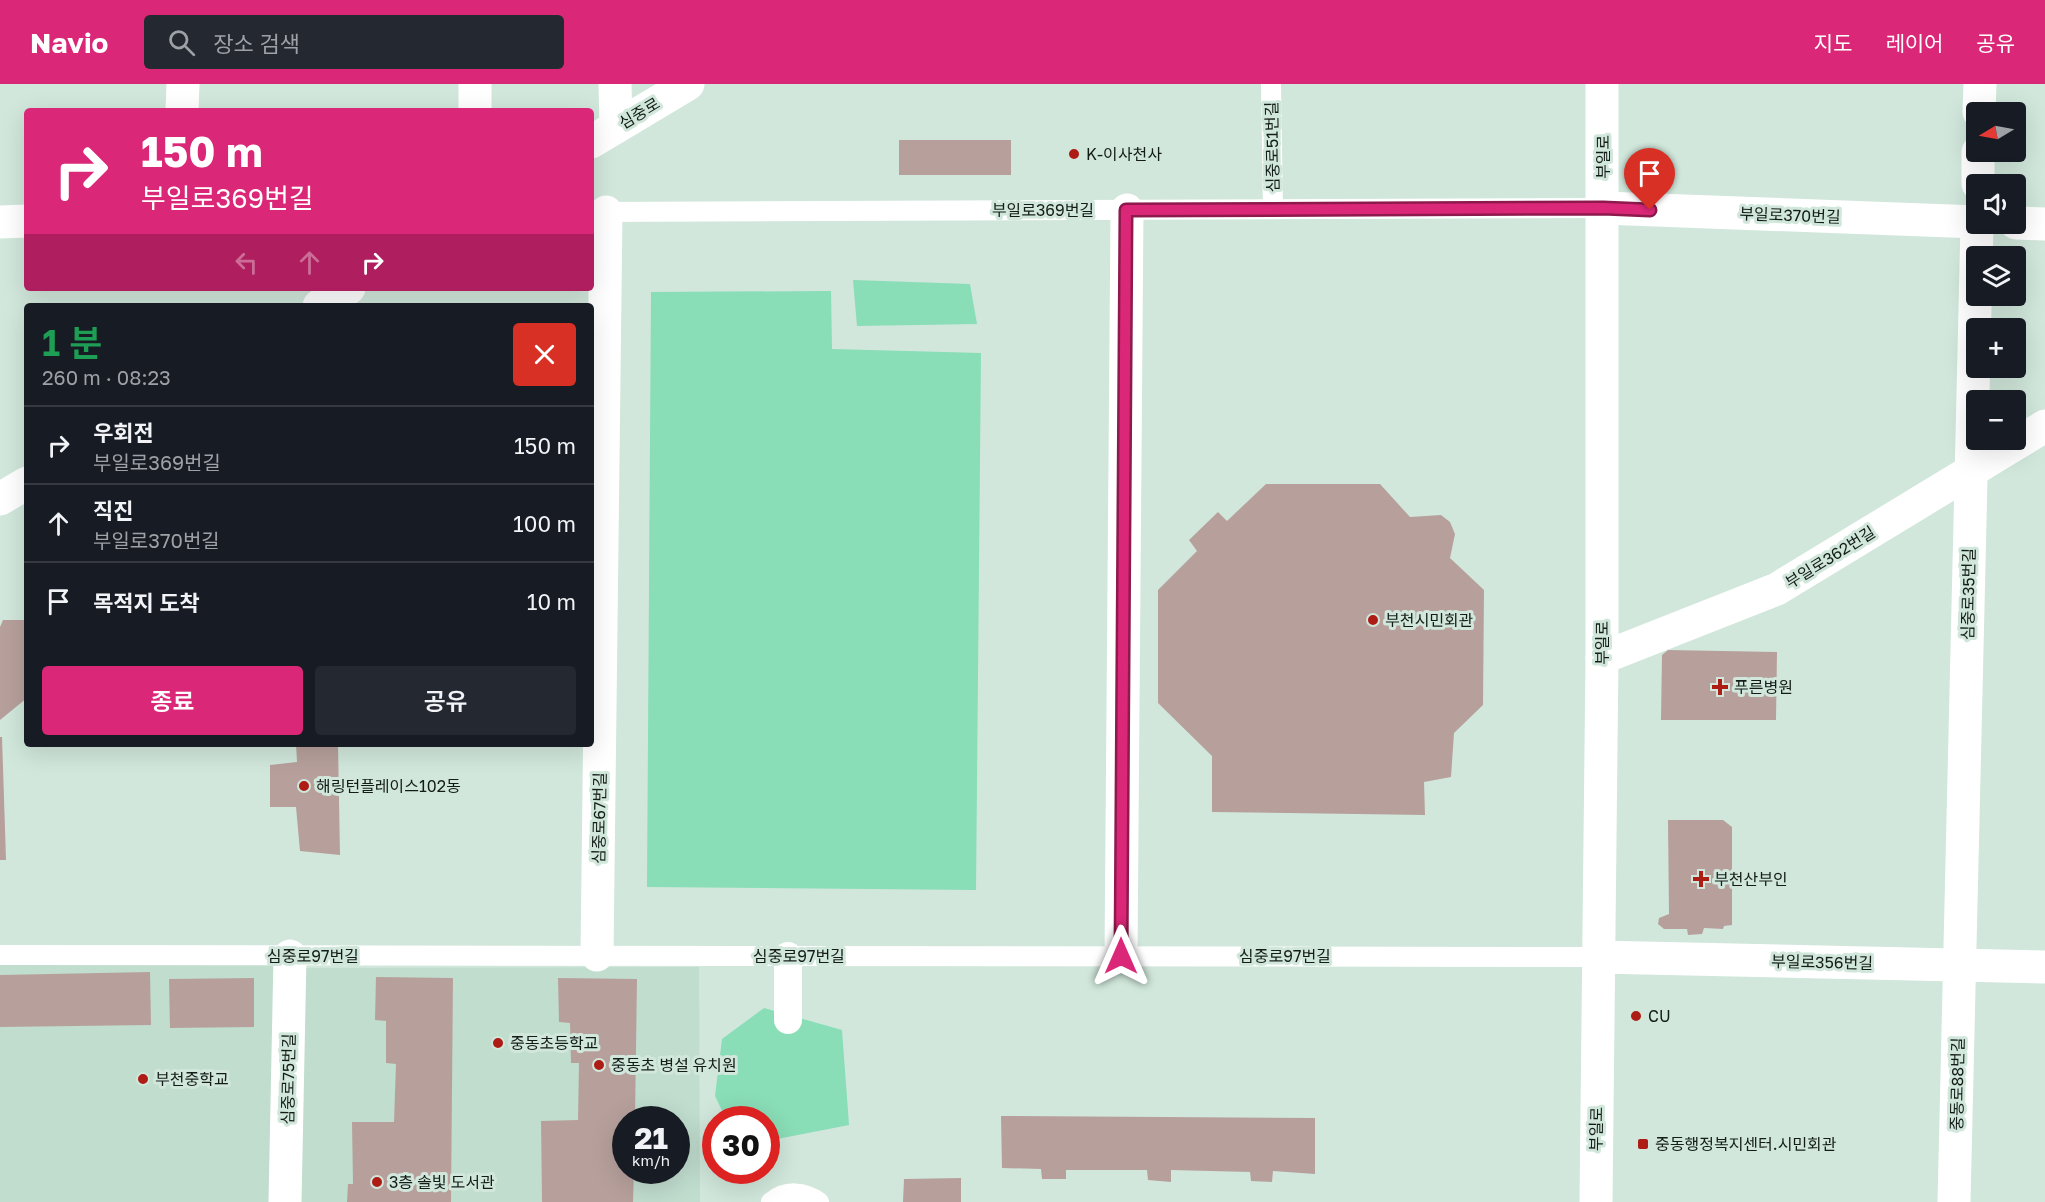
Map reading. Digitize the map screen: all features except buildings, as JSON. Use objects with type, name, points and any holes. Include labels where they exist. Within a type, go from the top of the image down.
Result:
[{"type":"street","points":[[183,84],[183,108]]},
{"type":"street","points":[[475,84],[475,108]]},
{"type":"street","points":[[603,134],[615,84]]},
{"type":"street","name":"심중로","points":[[603,134],[688,84]]},
{"type":"street","name":"부일로","points":[[1596,1202],[1602,658],[1602,84]]},
{"type":"street","points":[[1979,102],[1980,84]]},
{"type":"street","name":"부일로370번길","points":[[1603,208],[1966,223]]},
{"type":"street","points":[[1121,956],[1126,210]]},
{"type":"street","name":"심중로67번길","points":[[597,956],[599,212]]},
{"type":"street","points":[[2026,223],[2045,224]]},
{"type":"street","name":"심중로35번길","points":[[1960,966],[1977,234]]},
{"type":"street","points":[[324,303],[344,291]]},
{"type":"street","name":"부일로362번길","points":[[1602,658],[1778,589],[2045,426]]},
{"type":"street","points":[[0,499],[24,485]]},
{"type":"street","name":"심중로75번길","points":[[285,1202],[290,956]]},
{"type":"street","points":[[788,956],[788,1020]]},
{"type":"street","name":"부일로356번길","points":[[1598,957],[2045,967]]},
{"type":"street","name":"중동로88번길","points":[[1954,1202],[1960,966]]},
{"type":"lane","name":"심중로51번길","points":[[1271,84],[1273,209]]},
{"type":"lane","name":"부일로369번길","points":[[599,212],[1603,208]]},
{"type":"lane","name":"심중로97번길","points":[[0,954],[1598,957]]},
{"type":"lane","points":[[771,1202],[778,1195],[795,1192],[812,1197],[819,1202]]},
{"type":"shaded area","name":"부천중학교","points":[[0,955],[290,956],[283,1202],[0,1202]]},
{"type":"shaded area","name":"중동초등학교","points":[[699,967],[700,1202],[295,1202],[297,968]]},
{"type":"green space","points":[[853,280],[970,284],[977,324],[857,326]]},
{"type":"green space","points":[[831,291],[832,349],[981,353],[976,890],[647,887],[651,292]]},
{"type":"green space","points":[[764,1008],[842,1030],[849,1125],[780,1138],[780,1106],[720,1106],[715,1096],[722,1039]]},
{"type":"place","name":"K-이사천사","points":[[1074,154]]},
{"type":"place","name":"부천시민회관","points":[[1373,620]]},
{"type":"place","name":"푸른병원","points":[[1720,687]]},
{"type":"place","name":"해링턴플레이스102동","points":[[304,786]]},
{"type":"place","name":"부천산부인","points":[[1701,879]]},
{"type":"place","name":"CU","points":[[1636,1016]]},
{"type":"place","name":"중동초등학교","points":[[498,1043]]},
{"type":"place","name":"중동초 병설 유치원","points":[[599,1065]]},
{"type":"place","name":"부천중학교","points":[[143,1079]]},
{"type":"place","name":"중동행정복지센터.시민회관","points":[[1643,1144]]},
{"type":"place","name":"3층 솔빛 도서관","points":[[377,1182]]},
{"type":"route","points":[[1121,956],[1126,210],[1603,208],[1650,210]]}]
